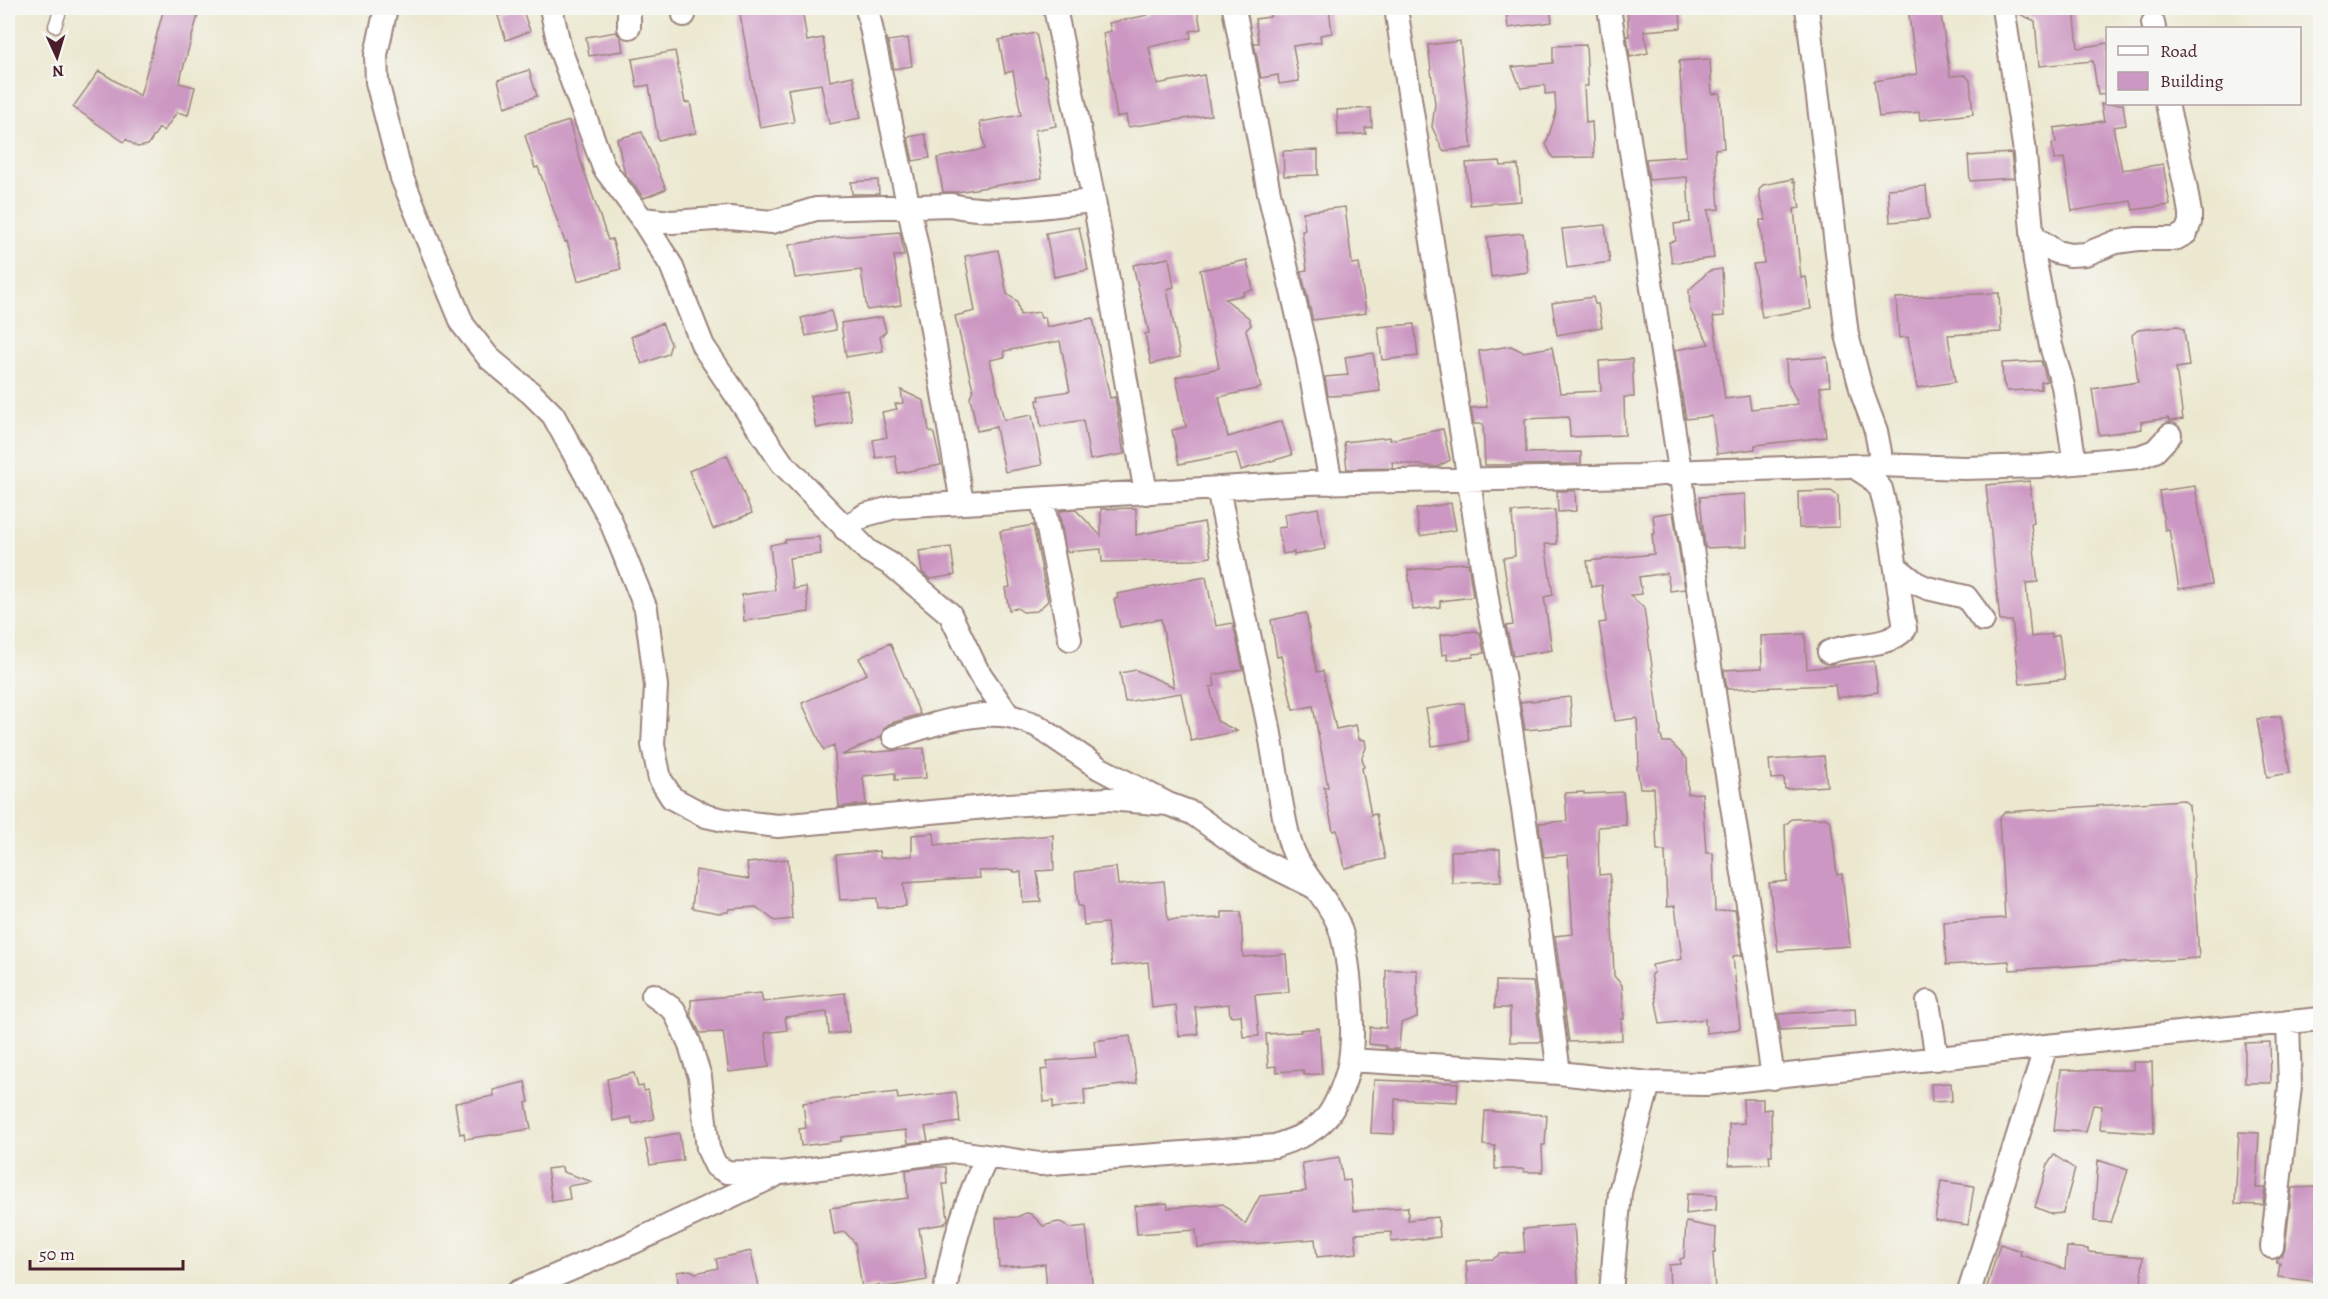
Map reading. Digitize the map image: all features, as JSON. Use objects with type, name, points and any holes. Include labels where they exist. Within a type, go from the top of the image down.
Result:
[{"type":"street","points":[[387,8],[376,55],[377,82],[402,178],[463,325],[489,358],[553,415],[609,517],[646,609],[653,645],[656,686],[652,745],[660,779],[672,798],[706,816],[778,825],[1008,805],[1108,799],[1168,804]]},
{"type":"street","points":[[551,8],[561,49],[600,160],[671,265],[702,346],[782,463],[868,551],[892,565],[950,614],[977,670],[1009,716]]},
{"type":"street","points":[[867,8],[906,206],[921,266],[962,503]]},
{"type":"street","points":[[1055,8],[1095,201],[1146,493]]},
{"type":"street","points":[[1234,8],[1269,193],[1307,355],[1331,483]]},
{"type":"street","points":[[1396,8],[1489,611],[1502,670],[1534,882],[1559,1073]]},
{"type":"street","points":[[1609,8],[1773,1078]]},
{"type":"street","points":[[1807,8],[1847,335],[1863,396],[1876,431],[1880,452],[1879,465]]},
{"type":"street","points":[[2003,8],[2024,145],[2032,235],[2043,307],[2051,346],[2063,386],[2077,462]]},
{"type":"street","points":[[2032,235],[2056,252],[2070,255],[2086,254],[2116,242],[2138,239],[2175,239],[2186,233],[2190,213],[2167,105]]},
{"type":"street","points":[[642,219],[672,222],[730,218],[772,222],[816,209],[951,205],[972,210],[991,210],[1095,201]]},
{"type":"street","points":[[845,529],[865,515],[895,507],[1218,488],[1639,476],[1879,465],[1964,468],[2077,462],[2139,457],[2155,451],[2170,435]]},
{"type":"street","points":[[1829,652],[1840,647],[1885,642],[1898,636],[1905,628],[1881,489],[1870,477],[1853,466]]},
{"type":"street","points":[[653,994],[674,1011],[689,1042],[700,1077],[708,1149],[716,1166],[727,1172],[781,1173],[952,1151],[1039,1164],[1275,1146],[1310,1133],[1327,1117],[1337,1100],[1350,1060],[1351,999],[1343,938],[1330,909],[1299,863],[1289,840],[1267,719],[1235,578],[1218,488]]},
{"type":"street","points":[[1042,499],[1070,639]]},
{"type":"street","points":[[1896,567],[1916,583],[1927,588],[1966,597],[1983,620]]},
{"type":"street","points":[[894,737],[928,726],[992,715],[1009,716],[1036,725],[1099,768],[1168,804],[1192,813],[1264,862],[1314,887]]},
{"type":"street","points":[[1928,1002],[1937,1059]]},
{"type":"street","points":[[1350,1060],[1559,1073],[1649,1083],[1706,1084],[2046,1046],[2320,1019]]},
{"type":"street","points":[[2272,1247],[2290,1086],[2288,1022]]},
{"type":"street","points":[[1969,1292],[2046,1046]]},
{"type":"street","points":[[1611,1292],[1620,1192],[1649,1083]]},
{"type":"street","points":[[945,1292],[955,1237],[975,1182],[987,1157]]},
{"type":"street","points":[[518,1292],[632,1243],[781,1173]]},
{"type":"lane","points":[[55,26],[61,8]]},
{"type":"building","points":[[164,8],[200,8],[179,83],[195,87],[188,115],[177,112],[164,131],[159,128],[148,145],[137,147],[126,139],[124,142],[73,107],[99,71],[140,96]]},
{"type":"building","points":[[522,8],[530,31],[506,40],[498,16]]},
{"type":"building","points":[[739,8],[802,8],[807,41],[823,38],[830,81],[853,76],[861,118],[829,124],[821,84],[788,89],[794,122],[760,128]]},
{"type":"building","points":[[1147,8],[1197,8],[1201,29],[1190,31],[1191,38],[1149,47],[1157,84],[1204,75],[1211,115],[1128,127],[1126,115],[1117,117],[1103,33],[1111,31],[1109,23],[1148,15]]},
{"type":"building","points":[[1269,8],[1329,8],[1332,33],[1320,35],[1321,42],[1293,46],[1299,81],[1279,84],[1278,75],[1261,78],[1254,43],[1259,43],[1255,19],[1270,17]]},
{"type":"building","points":[[1506,8],[1550,8],[1552,22],[1508,28]]},
{"type":"building","points":[[1627,8],[1680,8],[1681,28],[1644,31],[1648,53],[1630,57]]},
{"type":"building","points":[[1908,8],[1940,8],[1950,76],[1965,75],[1970,80],[1973,114],[1920,120],[1919,112],[1879,117],[1874,81],[1917,74]]},
{"type":"building","points":[[2017,8],[2074,8],[2078,48],[2106,43],[2106,94],[2098,95],[2093,61],[2039,66],[2035,21],[2017,13]]},
{"type":"building","points":[[616,32],[621,38],[623,51],[589,56],[586,37]]},
{"type":"building","points":[[1036,33],[1056,126],[1035,130],[1042,178],[957,192],[943,192],[937,158],[985,149],[980,122],[1021,115],[1013,71],[1005,73],[999,40]]},
{"type":"building","points":[[908,38],[912,66],[894,69],[888,41]]},
{"type":"building","points":[[1460,41],[1472,148],[1443,151],[1432,127],[1435,104],[1428,45]]},
{"type":"building","points":[[1586,45],[1588,86],[1584,86],[1586,123],[1592,122],[1594,157],[1553,158],[1546,144],[1556,113],[1555,93],[1545,94],[1545,85],[1521,88],[1512,67],[1553,63],[1553,46]]},
{"type":"building","points":[[675,51],[685,103],[690,102],[696,133],[658,140],[649,85],[637,87],[632,59]]},
{"type":"building","points":[[1710,59],[1712,94],[1720,93],[1724,148],[1715,149],[1719,209],[1708,210],[1714,258],[1672,263],[1669,242],[1676,241],[1674,224],[1690,222],[1687,177],[1649,180],[1646,159],[1686,156],[1679,61]]},
{"type":"building","points":[[529,70],[537,96],[505,107],[498,80]]},
{"type":"building","points":[[2101,104],[2123,105],[2126,125],[2113,127],[2122,170],[2163,164],[2170,205],[2133,210],[2131,201],[2072,211],[2064,158],[2054,160],[2052,144],[2056,143],[2054,128],[2104,121]]},
{"type":"building","points":[[1371,108],[1372,127],[1365,128],[1366,134],[1338,135],[1337,110]]},
{"type":"building","points":[[569,121],[608,240],[612,239],[621,269],[578,281],[567,241],[565,242],[538,167],[535,168],[525,135]]},
{"type":"building","points":[[642,132],[666,189],[644,198],[625,174],[617,139]]},
{"type":"building","points":[[925,134],[930,158],[913,161],[908,137]]},
{"type":"building","points":[[1318,150],[1318,175],[1284,176],[1283,151]]},
{"type":"building","points":[[2011,153],[2014,178],[1970,181],[1968,156]]},
{"type":"building","points":[[1500,161],[1501,166],[1518,165],[1521,201],[1470,205],[1466,163]]},
{"type":"building","points":[[1793,179],[1800,208],[1794,209],[1801,278],[1806,277],[1811,309],[1762,317],[1753,264],[1764,263],[1760,220],[1766,220],[1759,190],[1763,185]]},
{"type":"building","points":[[878,180],[879,194],[852,194],[851,182]]},
{"type":"building","points":[[1926,186],[1929,219],[1890,222],[1888,189]]},
{"type":"building","points":[[1345,207],[1352,264],[1359,263],[1366,313],[1313,320],[1301,271],[1307,270],[1302,231],[1305,230],[1303,212]]},
{"type":"building","points":[[1605,225],[1610,262],[1567,268],[1562,229]]},
{"type":"building","points":[[1079,227],[1088,270],[1054,277],[1046,233]]},
{"type":"building","points":[[900,232],[904,256],[894,256],[901,305],[867,310],[861,270],[795,278],[789,245],[837,237]]},
{"type":"building","points":[[1523,233],[1528,272],[1491,277],[1487,237]]},
{"type":"building","points":[[998,250],[1007,294],[1017,301],[1020,315],[1039,312],[1041,318],[1045,317],[1047,327],[1093,318],[1110,398],[1115,397],[1124,454],[1090,460],[1083,420],[1041,427],[1037,400],[1040,400],[1039,396],[1070,391],[1060,341],[1004,351],[1005,357],[990,360],[1004,420],[1032,415],[1042,465],[1005,472],[996,427],[977,431],[970,397],[973,389],[955,316],[975,311],[965,256]]},
{"type":"building","points":[[1169,258],[1174,287],[1167,289],[1180,357],[1151,364],[1145,334],[1149,333],[1133,265]]},
{"type":"building","points":[[1247,260],[1253,290],[1243,292],[1244,295],[1225,299],[1249,318],[1251,325],[1246,330],[1261,388],[1219,397],[1228,437],[1282,421],[1292,455],[1241,470],[1236,453],[1179,464],[1172,430],[1186,427],[1176,377],[1219,368],[1200,270]]},
{"type":"building","points":[[1722,269],[1724,316],[1713,317],[1725,399],[1749,396],[1751,409],[1798,404],[1787,381],[1786,360],[1827,357],[1830,386],[1820,387],[1826,437],[1755,445],[1755,449],[1717,454],[1712,416],[1686,419],[1675,350],[1709,344],[1690,309],[1689,290],[1709,271]]},
{"type":"building","points":[[1999,293],[2001,332],[1948,335],[1955,382],[1917,388],[1908,337],[1899,338],[1896,298]]},
{"type":"building","points":[[1593,297],[1595,304],[1598,304],[1602,327],[1557,335],[1552,303]]},
{"type":"building","points":[[831,311],[836,330],[806,336],[801,318]]},
{"type":"building","points":[[882,317],[886,331],[880,337],[883,351],[846,357],[841,323]]},
{"type":"building","points":[[662,323],[671,344],[668,354],[642,364],[631,337]]},
{"type":"building","points":[[1414,324],[1418,356],[1382,360],[1378,327]]},
{"type":"building","points":[[2178,326],[2184,330],[2189,366],[2176,368],[2183,419],[2170,421],[2168,418],[2141,422],[2142,429],[2099,435],[2092,389],[2138,382],[2132,335],[2138,330]]},
{"type":"building","points":[[1511,346],[1523,352],[1552,347],[1560,393],[1601,391],[1599,361],[1632,359],[1634,397],[1624,397],[1625,435],[1570,437],[1569,417],[1525,419],[1526,453],[1581,452],[1581,464],[1485,465],[1483,424],[1474,424],[1471,408],[1487,407],[1479,351]]},
{"type":"building","points":[[1373,353],[1380,391],[1328,396],[1325,377],[1348,375],[1345,357]]},
{"type":"building","points":[[2041,361],[2047,381],[2041,382],[2041,389],[2007,391],[2003,382],[2002,363]]},
{"type":"building","points":[[846,390],[852,421],[816,428],[810,396]]},
{"type":"building","points":[[901,390],[924,401],[929,430],[934,434],[941,465],[898,473],[895,455],[876,458],[873,440],[887,437],[882,412],[897,409],[895,404],[903,403]]},
{"type":"building","points":[[1443,429],[1450,460],[1437,467],[1392,462],[1393,468],[1347,469],[1344,442],[1390,437],[1390,440]]},
{"type":"building","points":[[727,455],[752,513],[713,529],[689,471]]},
{"type":"building","points":[[2030,481],[2034,523],[2031,524],[2038,582],[2026,583],[2031,637],[2059,635],[2065,679],[2020,684],[2012,621],[2000,621],[1986,485]]},
{"type":"building","points":[[2195,486],[2212,584],[2179,589],[2169,529],[2165,530],[2159,491]]},
{"type":"building","points":[[1557,491],[1575,491],[1576,511],[1558,512]]},
{"type":"building","points":[[1831,491],[1838,496],[1839,527],[1799,528],[1798,492]]},
{"type":"building","points":[[1745,494],[1747,546],[1705,548],[1700,497]]},
{"type":"building","points":[[1451,503],[1456,530],[1420,536],[1416,509]]},
{"type":"building","points":[[1136,508],[1136,535],[1204,522],[1211,557],[1194,560],[1102,562],[1101,549],[1066,552],[1059,511],[1076,510],[1101,536],[1101,509]]},
{"type":"building","points":[[1318,508],[1325,549],[1294,555],[1294,552],[1283,554],[1278,528],[1286,527],[1284,514]]},
{"type":"building","points":[[1555,510],[1557,544],[1545,544],[1553,595],[1544,597],[1552,650],[1513,656],[1506,626],[1513,625],[1503,558],[1515,556],[1512,512]]},
{"type":"building","points":[[1673,512],[1685,589],[1670,591],[1667,573],[1639,577],[1642,594],[1630,595],[1644,608],[1663,742],[1670,742],[1687,759],[1688,794],[1702,793],[1706,853],[1713,853],[1715,912],[1735,909],[1742,955],[1733,956],[1740,1029],[1706,1033],[1705,1019],[1660,1024],[1651,974],[1654,973],[1652,965],[1682,959],[1675,906],[1667,907],[1665,851],[1657,851],[1654,788],[1640,788],[1637,767],[1639,762],[1637,718],[1615,721],[1599,623],[1606,622],[1602,585],[1591,587],[1587,561],[1654,554],[1653,515]]},
{"type":"building","points":[[1033,525],[1048,601],[1037,611],[1023,612],[1017,608],[1009,610],[1005,588],[1010,587],[1000,531]]},
{"type":"building","points":[[819,537],[821,554],[789,558],[793,589],[806,587],[809,612],[744,621],[742,595],[775,590],[770,545],[785,542],[785,540]]},
{"type":"building","points":[[951,547],[955,575],[930,579],[922,572],[919,551]]},
{"type":"building","points":[[1468,563],[1473,597],[1440,601],[1440,607],[1413,610],[1408,570]]},
{"type":"building","points":[[1206,577],[1216,626],[1233,623],[1243,669],[1213,675],[1215,686],[1210,687],[1217,721],[1237,731],[1191,741],[1181,693],[1125,702],[1120,673],[1136,670],[1174,687],[1161,619],[1120,627],[1114,599],[1118,598],[1117,594]]},
{"type":"building","points":[[1306,613],[1317,672],[1323,671],[1336,729],[1356,725],[1359,739],[1365,740],[1366,748],[1362,757],[1364,767],[1362,768],[1371,815],[1376,814],[1385,859],[1345,868],[1337,830],[1333,831],[1324,787],[1328,787],[1313,706],[1293,710],[1281,656],[1277,657],[1271,620]]},
{"type":"building","points":[[1476,631],[1480,633],[1484,653],[1473,654],[1473,657],[1447,660],[1447,654],[1442,655],[1440,635]]},
{"type":"building","points":[[1805,634],[1807,669],[1874,661],[1878,692],[1837,698],[1835,685],[1727,689],[1724,670],[1762,668],[1761,636]]},
{"type":"building","points":[[890,643],[920,714],[889,724],[881,737],[842,755],[924,748],[926,778],[895,780],[895,773],[863,776],[866,804],[839,807],[834,745],[824,750],[802,703],[867,674],[859,658]]},
{"type":"building","points":[[1570,697],[1572,726],[1525,730],[1520,702]]},
{"type":"building","points":[[1464,703],[1469,741],[1432,746],[1426,709]]},
{"type":"building","points":[[2281,716],[2290,773],[2267,777],[2257,719]]},
{"type":"building","points":[[1824,756],[1827,786],[1785,789],[1784,778],[1771,779],[1769,760]]},
{"type":"building","points":[[1584,792],[1584,794],[1623,792],[1626,825],[1598,827],[1599,875],[1610,874],[1614,976],[1622,985],[1624,1019],[1621,1019],[1622,1040],[1569,1042],[1555,936],[1573,934],[1568,855],[1544,857],[1539,823],[1567,821],[1565,793]]},
{"type":"building","points":[[2183,800],[2189,805],[2199,958],[2010,970],[2009,961],[1946,965],[1944,922],[2005,918],[1999,819],[2005,812]]},
{"type":"building","points":[[1825,818],[1831,822],[1837,875],[1842,874],[1850,946],[1778,951],[1769,883],[1787,881],[1785,825],[1792,819]]},
{"type":"building","points":[[934,833],[935,845],[1053,835],[1054,870],[1037,871],[1041,902],[1023,903],[1021,872],[1014,872],[1014,870],[979,871],[980,878],[904,883],[906,906],[878,908],[877,898],[840,900],[836,855],[879,851],[880,858],[912,856],[912,835]]},
{"type":"building","points":[[1500,849],[1501,881],[1452,883],[1451,851]]},
{"type":"building","points":[[788,859],[792,919],[775,921],[756,907],[729,909],[728,912],[719,913],[692,908],[696,870],[749,879],[747,863]]},
{"type":"building","points":[[1116,867],[1118,885],[1164,881],[1168,920],[1222,918],[1222,912],[1241,912],[1243,957],[1286,954],[1289,992],[1255,995],[1259,1036],[1243,1037],[1241,1015],[1230,1016],[1229,1004],[1195,1007],[1198,1034],[1179,1036],[1176,1005],[1152,1008],[1148,962],[1112,966],[1107,923],[1084,925],[1082,906],[1078,906],[1075,872]]},
{"type":"building","points":[[1386,970],[1417,970],[1417,1017],[1401,1023],[1399,1049],[1386,1049],[1386,1046],[1369,1044],[1370,1027],[1386,1028]]},
{"type":"building","points":[[1496,981],[1533,982],[1541,1042],[1510,1042],[1510,1008],[1495,1008]]},
{"type":"building","points":[[761,993],[763,1002],[845,993],[849,1032],[829,1034],[827,1012],[785,1017],[787,1030],[765,1033],[769,1067],[729,1072],[723,1032],[700,1033],[691,1015],[691,1000]]},
{"type":"building","points":[[1855,1009],[1856,1026],[1780,1030],[1778,1014]]},
{"type":"building","points":[[1319,1028],[1322,1074],[1304,1075],[1303,1070],[1277,1072],[1276,1066],[1268,1067],[1266,1034],[1301,1032],[1300,1030]]},
{"type":"building","points":[[1130,1036],[1137,1083],[1084,1090],[1085,1105],[1053,1108],[1053,1101],[1044,1102],[1041,1070],[1048,1069],[1047,1061],[1096,1057],[1094,1041]]},
{"type":"building","points":[[2270,1042],[2271,1083],[2245,1083],[2245,1043]]},
{"type":"building","points":[[2133,1062],[2152,1062],[2154,1133],[2100,1129],[2102,1106],[2093,1105],[2086,1132],[2054,1130],[2061,1070],[2133,1070]]},
{"type":"building","points":[[634,1073],[638,1087],[643,1086],[644,1091],[648,1090],[654,1119],[633,1124],[631,1117],[613,1121],[607,1079]]},
{"type":"building","points":[[1374,1080],[1458,1083],[1457,1102],[1395,1099],[1394,1134],[1371,1133]]},
{"type":"building","points":[[525,1082],[531,1129],[465,1139],[464,1133],[460,1134],[455,1103],[494,1096],[493,1090]]},
{"type":"building","points":[[1951,1083],[1952,1101],[1932,1102],[1931,1084]]},
{"type":"building","points":[[897,1092],[898,1099],[956,1092],[960,1122],[925,1127],[928,1141],[908,1143],[906,1130],[841,1137],[841,1141],[801,1146],[799,1129],[806,1128],[803,1103]]},
{"type":"building","points":[[1743,1099],[1763,1099],[1763,1110],[1771,1109],[1772,1155],[1769,1155],[1770,1164],[1729,1165],[1729,1124],[1744,1123]]},
{"type":"building","points":[[1485,1111],[1547,1115],[1545,1145],[1542,1145],[1543,1172],[1524,1172],[1524,1169],[1495,1169],[1495,1146],[1483,1145]]},
{"type":"building","points":[[2239,1132],[2259,1133],[2256,1188],[2265,1188],[2263,1205],[2235,1204]]},
{"type":"building","points":[[679,1133],[683,1160],[650,1165],[645,1139]]},
{"type":"building","points":[[2054,1155],[2075,1169],[2063,1213],[2052,1214],[2035,1207],[2048,1164]]},
{"type":"building","points":[[1339,1157],[1343,1181],[1350,1180],[1353,1211],[1408,1207],[1408,1220],[1438,1217],[1440,1237],[1392,1242],[1391,1232],[1355,1234],[1357,1253],[1317,1257],[1315,1239],[1198,1248],[1196,1230],[1137,1234],[1135,1206],[1167,1203],[1168,1208],[1223,1204],[1245,1224],[1260,1196],[1306,1191],[1302,1163]]},
{"type":"building","points":[[2098,1160],[2128,1170],[2111,1223],[2094,1221]]},
{"type":"building","points":[[562,1167],[563,1172],[593,1182],[568,1186],[570,1199],[552,1202],[547,1169]]},
{"type":"building","points":[[946,1167],[947,1184],[943,1184],[948,1219],[944,1224],[919,1228],[927,1280],[879,1288],[879,1285],[862,1288],[855,1243],[845,1232],[834,1234],[830,1208],[908,1198],[906,1170]]},
{"type":"building","points":[[1941,1181],[1974,1186],[1968,1225],[1935,1220]]},
{"type":"building","points":[[2316,1187],[2316,1215],[2320,1215],[2320,1282],[2278,1277],[2280,1263],[2277,1263],[2277,1259],[2285,1248],[2292,1188]]},
{"type":"building","points":[[1687,1194],[1717,1195],[1716,1210],[1686,1214]]},
{"type":"building","points":[[1026,1213],[1031,1214],[1043,1226],[1058,1222],[1069,1228],[1086,1226],[1093,1292],[1047,1292],[1045,1264],[999,1267],[996,1218],[1017,1217]]},
{"type":"building","points":[[1686,1222],[1716,1228],[1715,1253],[1713,1253],[1715,1292],[1670,1292],[1669,1265],[1680,1264],[1680,1259],[1684,1258]]},
{"type":"building","points":[[1574,1225],[1579,1292],[1472,1292],[1468,1289],[1466,1261],[1493,1259],[1500,1254],[1525,1252],[1523,1229]]},
{"type":"building","points":[[2000,1244],[2021,1251],[2020,1255],[2065,1269],[2067,1247],[2088,1249],[2088,1252],[2143,1257],[2141,1286],[2125,1285],[2124,1292],[2002,1292],[1987,1287]]},
{"type":"building","points":[[751,1251],[759,1292],[679,1292],[677,1272],[690,1270],[696,1273],[718,1268],[716,1259]]}]
